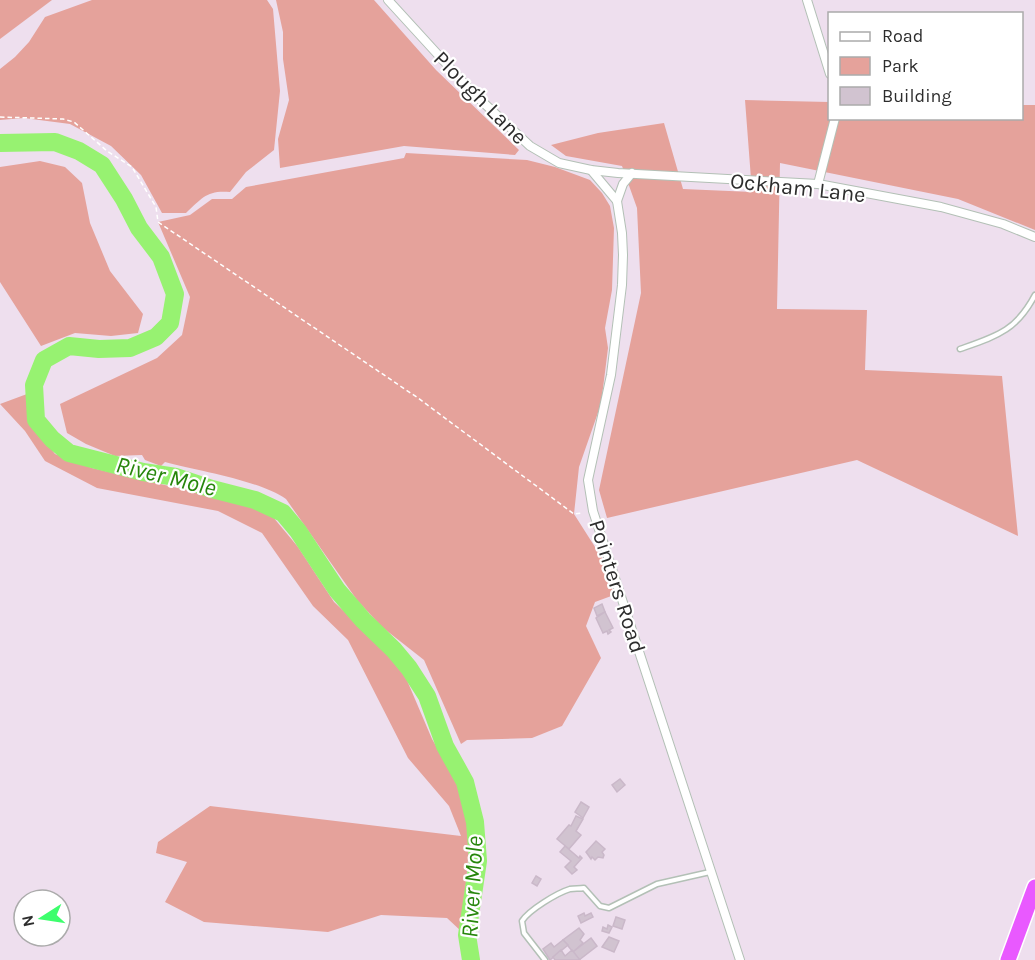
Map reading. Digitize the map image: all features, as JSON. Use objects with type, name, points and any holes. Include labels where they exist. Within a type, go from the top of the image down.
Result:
[{"type":"highway","points":[[1008,960],[1035,887]]},
{"type":"street","name":"Plough Lane","points":[[388,0],[473,93],[530,146],[560,163],[591,170]]},
{"type":"street","points":[[807,0],[828,68]]},
{"type":"street","points":[[818,184],[834,120]]},
{"type":"street","name":"Ockham Lane","points":[[591,170],[818,184],[941,207],[1003,224],[1035,237]]},
{"type":"street","points":[[591,170],[617,201]]},
{"type":"street","points":[[617,201],[623,184],[632,173]]},
{"type":"street","name":"Pointers Road","points":[[617,201],[622,233],[622,285],[611,375],[588,480],[593,511],[740,960]]},
{"type":"lane","points":[[960,349],[1009,328],[1026,312],[1035,295]]},
{"type":"lane","points":[[545,960],[524,933],[522,921],[527,914],[550,899],[569,890],[584,888],[600,906],[609,908],[657,884],[711,872]]},
{"type":"path","points":[[0,117],[63,118],[74,122],[107,151],[132,167],[150,195],[158,214],[158,222],[418,398],[574,514],[593,511]]},
{"type":"green space","points":[[0,0],[52,0],[0,39]]},
{"type":"green space","points":[[92,0],[267,0],[273,9],[280,91],[274,150],[246,172],[230,192],[210,194],[186,213],[162,213],[141,175],[111,146],[70,124],[24,118],[0,120],[0,69],[29,42],[45,17]]},
{"type":"green space","points":[[276,0],[374,0],[436,70],[519,150],[515,155],[404,146],[280,168],[278,139],[289,100],[283,59],[283,32]]},
{"type":"green space","points":[[745,100],[828,102],[828,120],[1023,120],[1023,105],[1035,105],[1035,230],[958,199],[780,163],[777,309],[867,310],[865,370],[1002,376],[1018,536],[857,460],[607,518],[599,490],[641,293],[637,208],[622,166],[566,156],[551,145],[598,133],[664,123],[683,189],[752,192]]},
{"type":"green space","points":[[406,153],[527,160],[555,167],[590,180],[610,206],[614,228],[612,290],[605,328],[608,348],[601,404],[579,467],[574,514],[602,558],[614,595],[595,602],[586,626],[601,658],[562,726],[532,738],[467,740],[461,744],[424,660],[382,627],[357,600],[286,499],[244,481],[165,462],[161,466],[145,460],[142,455],[115,456],[86,444],[67,433],[60,404],[157,358],[182,335],[190,297],[158,222],[190,215],[212,199],[232,199],[246,187],[404,158]]},
{"type":"green space","points":[[40,161],[65,167],[82,183],[90,223],[110,271],[143,314],[138,333],[111,336],[75,333],[41,346],[0,282],[0,167]]},
{"type":"green space","points":[[27,394],[29,420],[55,454],[92,468],[246,504],[273,517],[298,547],[334,602],[379,644],[406,678],[432,739],[458,783],[470,835],[462,932],[447,918],[381,915],[328,932],[204,922],[165,902],[187,862],[156,853],[158,842],[210,806],[461,836],[449,806],[408,758],[348,640],[313,606],[262,533],[218,511],[97,488],[45,461],[25,431],[0,404]]},
{"type":"building","points":[[602,604],[605,612],[597,616],[594,608]]},
{"type":"building","points":[[605,612],[613,628],[608,634],[607,631],[603,633],[596,618]]},
{"type":"building","points":[[620,779],[625,785],[617,792],[612,785]]},
{"type":"building","points":[[581,802],[589,807],[583,818],[575,812]]},
{"type":"building","points":[[576,816],[583,819],[576,831],[581,835],[569,849],[557,839],[569,825],[571,826]]},
{"type":"building","points":[[596,841],[605,849],[602,852],[603,858],[598,857],[595,860],[592,857],[591,859],[586,852]]},
{"type":"building","points":[[565,846],[582,858],[574,867],[577,870],[572,874],[565,867],[571,861],[560,852]]},
{"type":"building","points":[[536,876],[541,879],[537,886],[532,883]]},
{"type":"building","points":[[584,913],[585,916],[591,913],[593,917],[581,923],[578,916]]},
{"type":"building","points":[[616,917],[625,920],[622,929],[613,926]]},
{"type":"building","points":[[608,925],[612,927],[609,933],[602,931],[603,927],[607,929]]},
{"type":"building","points":[[579,928],[584,934],[580,940],[583,943],[573,952],[563,940]]},
{"type":"building","points":[[609,937],[619,941],[614,952],[602,947]]},
{"type":"building","points":[[591,938],[597,946],[579,960],[573,952]]},
{"type":"building","points":[[563,940],[568,945],[550,960],[543,949],[551,943],[554,947]]},
{"type":"building","points":[[561,950],[565,956],[572,950],[580,960],[555,960],[553,957]]},
{"type":"waterway","name":"River Mole","points":[[0,143],[55,142],[79,151],[102,165],[139,228],[161,257],[175,294],[170,323],[156,337],[130,348],[99,349],[69,346],[44,360],[34,385],[36,420],[52,439],[69,453],[143,472],[176,477],[255,500],[283,513],[298,531],[337,590],[409,668],[427,696],[445,746],[465,782],[475,822],[478,861],[467,935],[471,960]]}]
